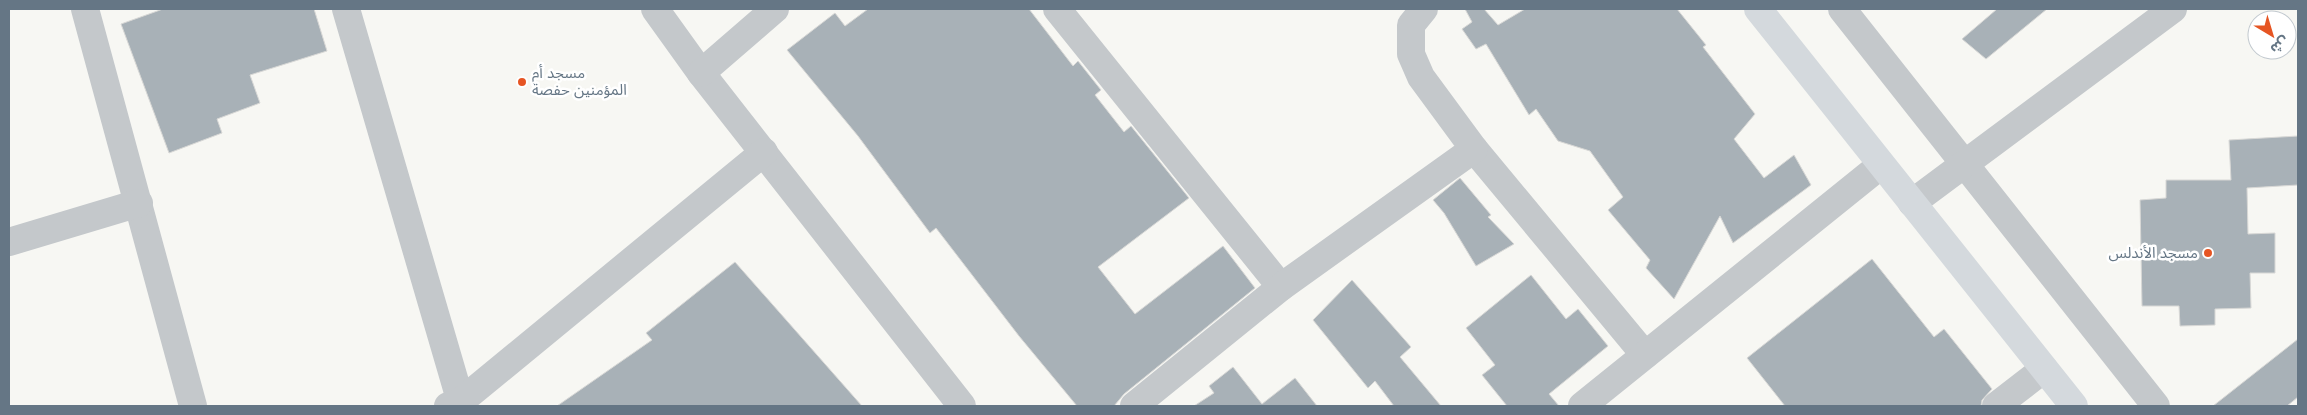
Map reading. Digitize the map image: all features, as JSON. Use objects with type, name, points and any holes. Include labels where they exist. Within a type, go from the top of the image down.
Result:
[{"type":"main road","points":[[1758,9],[2074,406]]},
{"type":"street","points":[[85,9],[194,406]]},
{"type":"street","points":[[346,9],[456,405],[764,152]]},
{"type":"street","points":[[655,9],[701,73],[962,406]]},
{"type":"street","points":[[701,73],[775,9]]},
{"type":"street","points":[[1057,9],[1281,287]]},
{"type":"street","points":[[1424,9],[1411,25],[1411,54],[1421,77],[1474,149],[1645,355]]},
{"type":"street","points":[[1842,9],[2156,406]]},
{"type":"street","points":[[1912,203],[1964,162],[2173,9]]},
{"type":"street","points":[[1134,406],[1281,287],[1474,149]]},
{"type":"street","points":[[1582,406],[1881,165]]},
{"type":"street","points":[[9,242],[139,203]]},
{"type":"street","points":[[1996,406],[2044,369]]},
{"type":"building","points":[[163,9],[314,9],[327,51],[250,75],[260,103],[217,119],[222,133],[169,153],[121,24]]},
{"type":"building","points":[[868,9],[1029,9],[1073,66],[1078,61],[1101,90],[1095,95],[1124,132],[1131,126],[1189,198],[1098,267],[1135,314],[1223,246],[1255,288],[1124,394],[1114,406],[1077,406],[1019,336],[936,228],[930,233],[858,136],[787,50],[835,13],[845,26]]},
{"type":"building","points":[[1465,9],[1484,9],[1498,25],[1525,9],[1677,9],[1706,45],[1703,47],[1755,114],[1734,139],[1764,178],[1794,155],[1811,185],[1733,243],[1720,216],[1674,299],[1646,268],[1650,260],[1608,210],[1623,197],[1590,151],[1558,141],[1536,109],[1529,115],[1486,44],[1476,49],[1462,29],[1472,22]]},
{"type":"building","points":[[1997,9],[2047,9],[1986,59],[1962,39]]},
{"type":"building","name":"مسجد الأندلس","points":[[2298,136],[2298,185],[2247,188],[2248,234],[2275,233],[2275,273],[2250,273],[2251,308],[2215,309],[2215,325],[2180,326],[2179,306],[2142,306],[2140,200],[2166,198],[2166,180],[2231,180],[2229,140]]},
{"type":"building","points":[[1460,178],[1491,215],[1488,217],[1514,244],[1476,266],[1444,213],[1433,200]]},
{"type":"building","points":[[1872,259],[1934,337],[1944,329],[1992,389],[1982,400],[1981,406],[1785,406],[1747,358]]},
{"type":"building","points":[[735,262],[862,406],[557,406],[652,340],[646,333]]},
{"type":"building","points":[[1531,275],[1566,319],[1578,309],[1608,346],[1549,394],[1559,406],[1507,406],[1482,375],[1495,365],[1466,328]]},
{"type":"building","points":[[1352,280],[1411,347],[1400,357],[1441,406],[1394,406],[1375,381],[1368,388],[1313,320]]},
{"type":"building","points":[[2298,339],[2298,397],[2287,406],[2213,406]]},
{"type":"building","points":[[1233,367],[1262,404],[1295,378],[1317,406],[1194,406],[1214,393],[1209,386]]},
{"type":"place","name":"مسجد أم المؤمنين حفصة","points":[[522,82]]},
{"type":"place","name":"مسجد الأندلس","points":[[2208,253]]}]
